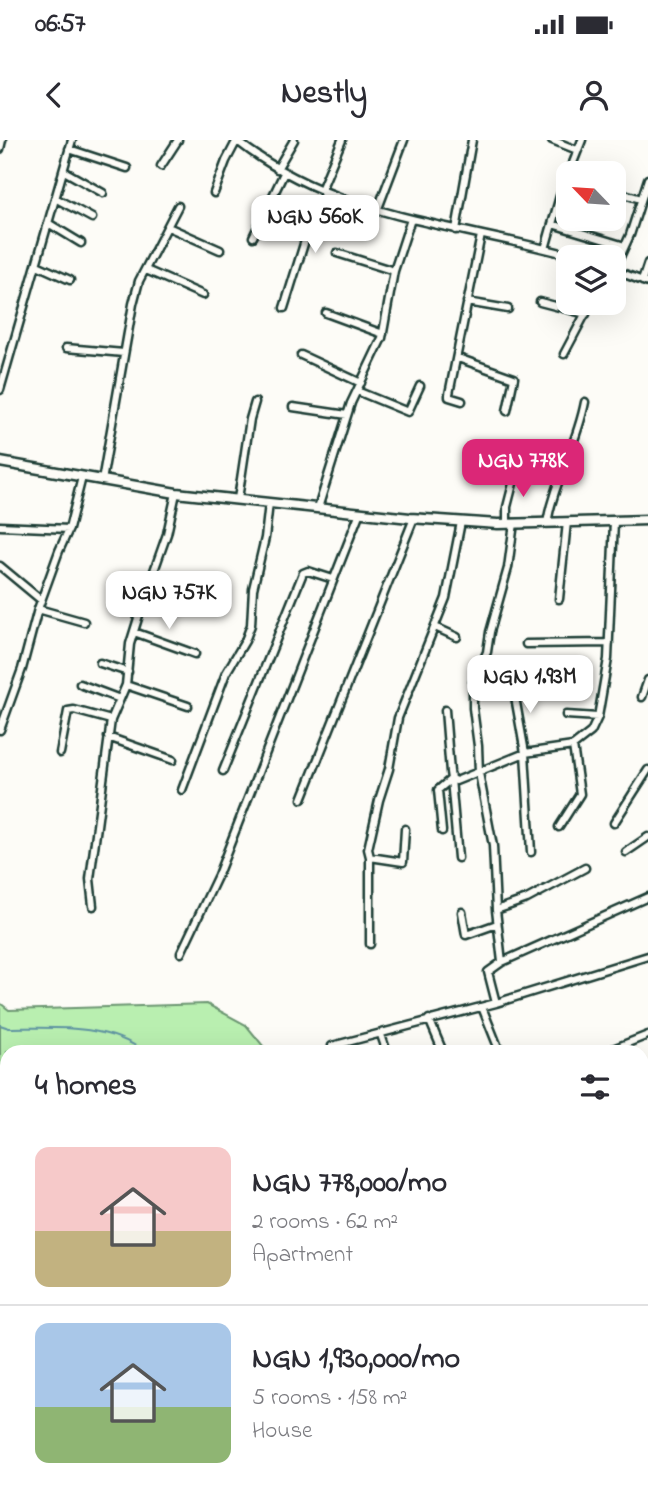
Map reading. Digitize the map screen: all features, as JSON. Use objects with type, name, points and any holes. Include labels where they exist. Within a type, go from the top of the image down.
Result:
[{"type":"street","points":[[0,149],[2,140]]},
{"type":"street","points":[[0,390],[72,140]]},
{"type":"street","points":[[161,166],[178,140]]},
{"type":"street","points":[[214,193],[236,140],[280,171],[377,211],[556,252]]},
{"type":"street","points":[[253,237],[294,140]]},
{"type":"street","points":[[284,308],[312,218],[342,140]]},
{"type":"street","points":[[377,211],[404,140]]},
{"type":"street","points":[[457,230],[472,140]]},
{"type":"street","points":[[552,140],[577,150]]},
{"type":"street","points":[[573,161],[582,140]]},
{"type":"street","points":[[69,149],[127,168]]},
{"type":"street","points":[[64,171],[103,193]]},
{"type":"street","points":[[625,245],[648,179]]},
{"type":"street","points":[[626,195],[641,199]]},
{"type":"street","points":[[55,198],[92,218]]},
{"type":"street","points":[[102,481],[139,281],[178,206]]},
{"type":"street","points":[[545,249],[556,213]]},
{"type":"street","points":[[318,508],[347,415],[383,334],[394,271],[411,219]]},
{"type":"street","points":[[48,223],[81,243]]},
{"type":"street","points":[[552,225],[622,245]]},
{"type":"street","points":[[168,227],[220,250]]},
{"type":"street","points":[[462,401],[449,397],[481,235]]},
{"type":"street","points":[[337,253],[394,271]]},
{"type":"street","points":[[626,275],[645,282],[648,264]]},
{"type":"street","points":[[37,265],[70,280]]},
{"type":"street","points":[[146,270],[203,295]]},
{"type":"street","points":[[467,302],[508,309]]},
{"type":"street","points":[[540,302],[556,306]]},
{"type":"street","points":[[326,313],[383,334]]},
{"type":"street","points":[[564,354],[585,315]]},
{"type":"street","points":[[66,348],[124,353]]},
{"type":"street","points":[[300,355],[361,383]]},
{"type":"street","points":[[458,358],[514,378],[507,411]]},
{"type":"street","points":[[357,391],[408,412],[420,386]]},
{"type":"street","points":[[238,499],[255,402]]},
{"type":"street","points":[[547,523],[551,503],[580,429],[585,402]]},
{"type":"street","points":[[293,407],[347,415]]},
{"type":"street","points":[[0,462],[176,493],[414,518],[511,524],[648,520]]},
{"type":"street","points":[[502,962],[493,846],[479,773],[473,682],[487,652],[508,568],[511,524],[507,508],[516,472]]},
{"type":"street","points":[[0,730],[22,669],[41,600],[69,529],[82,477]]},
{"type":"street","points":[[93,906],[90,879],[107,737],[126,685],[128,656],[134,632],[167,534],[176,493]]},
{"type":"street","points":[[182,790],[226,673],[251,625],[253,589],[265,538],[269,503]]},
{"type":"street","points":[[181,953],[218,874],[360,512]]},
{"type":"street","points":[[302,799],[414,518]]},
{"type":"street","points":[[451,779],[456,781],[479,773],[525,753],[573,746],[591,732],[598,717],[609,643],[614,521]]},
{"type":"street","points":[[370,944],[369,849],[379,800],[389,769],[398,718],[446,598],[461,522]]},
{"type":"street","points":[[559,599],[567,522]]},
{"type":"street","points":[[0,526],[69,529]]},
{"type":"street","points":[[1,569],[41,600]]},
{"type":"street","points":[[223,771],[303,573],[307,570],[333,579]]},
{"type":"street","points":[[147,589],[202,603]]},
{"type":"street","points":[[38,609],[84,622]]},
{"type":"street","points":[[435,627],[457,637]]},
{"type":"street","points":[[134,632],[195,654]]},
{"type":"street","points":[[526,644],[609,643]]},
{"type":"street","points":[[100,663],[128,673]]},
{"type":"street","points":[[512,680],[525,753],[531,852]]},
{"type":"street","points":[[642,697],[648,680]]},
{"type":"street","points":[[80,684],[120,699]]},
{"type":"street","points":[[126,685],[188,706]]},
{"type":"street","points":[[60,753],[68,711],[74,710],[111,720]]},
{"type":"street","points":[[445,710],[458,858]]},
{"type":"street","points":[[566,715],[598,717]]},
{"type":"street","points":[[107,737],[173,760]]},
{"type":"street","points":[[559,827],[580,794],[573,746]]},
{"type":"street","points":[[614,823],[648,770]]},
{"type":"street","points":[[442,831],[438,790],[451,779]]},
{"type":"street","points":[[370,857],[403,862],[405,830]]},
{"type":"street","points":[[626,852],[648,837]]},
{"type":"street","points":[[496,910],[527,899],[585,868]]},
{"type":"street","points":[[496,1003],[488,972],[502,962],[648,897]]},
{"type":"street","points":[[462,912],[466,935],[497,924]]},
{"type":"street","points":[[336,1045],[482,1007],[648,956]]},
{"type":"street","points":[[482,1007],[497,1045]]},
{"type":"street","points":[[429,1019],[440,1045]]},
{"type":"street","points":[[381,1035],[385,1045]]},
{"type":"street","points":[[623,1045],[648,1035]]},
{"type":"green space","points":[[0,1003],[9,1010],[207,1004],[246,1025],[262,1045],[0,1045]]},
{"type":"waterway","points":[[0,1025],[9,1028],[80,1029],[114,1036],[133,1045]]}]
